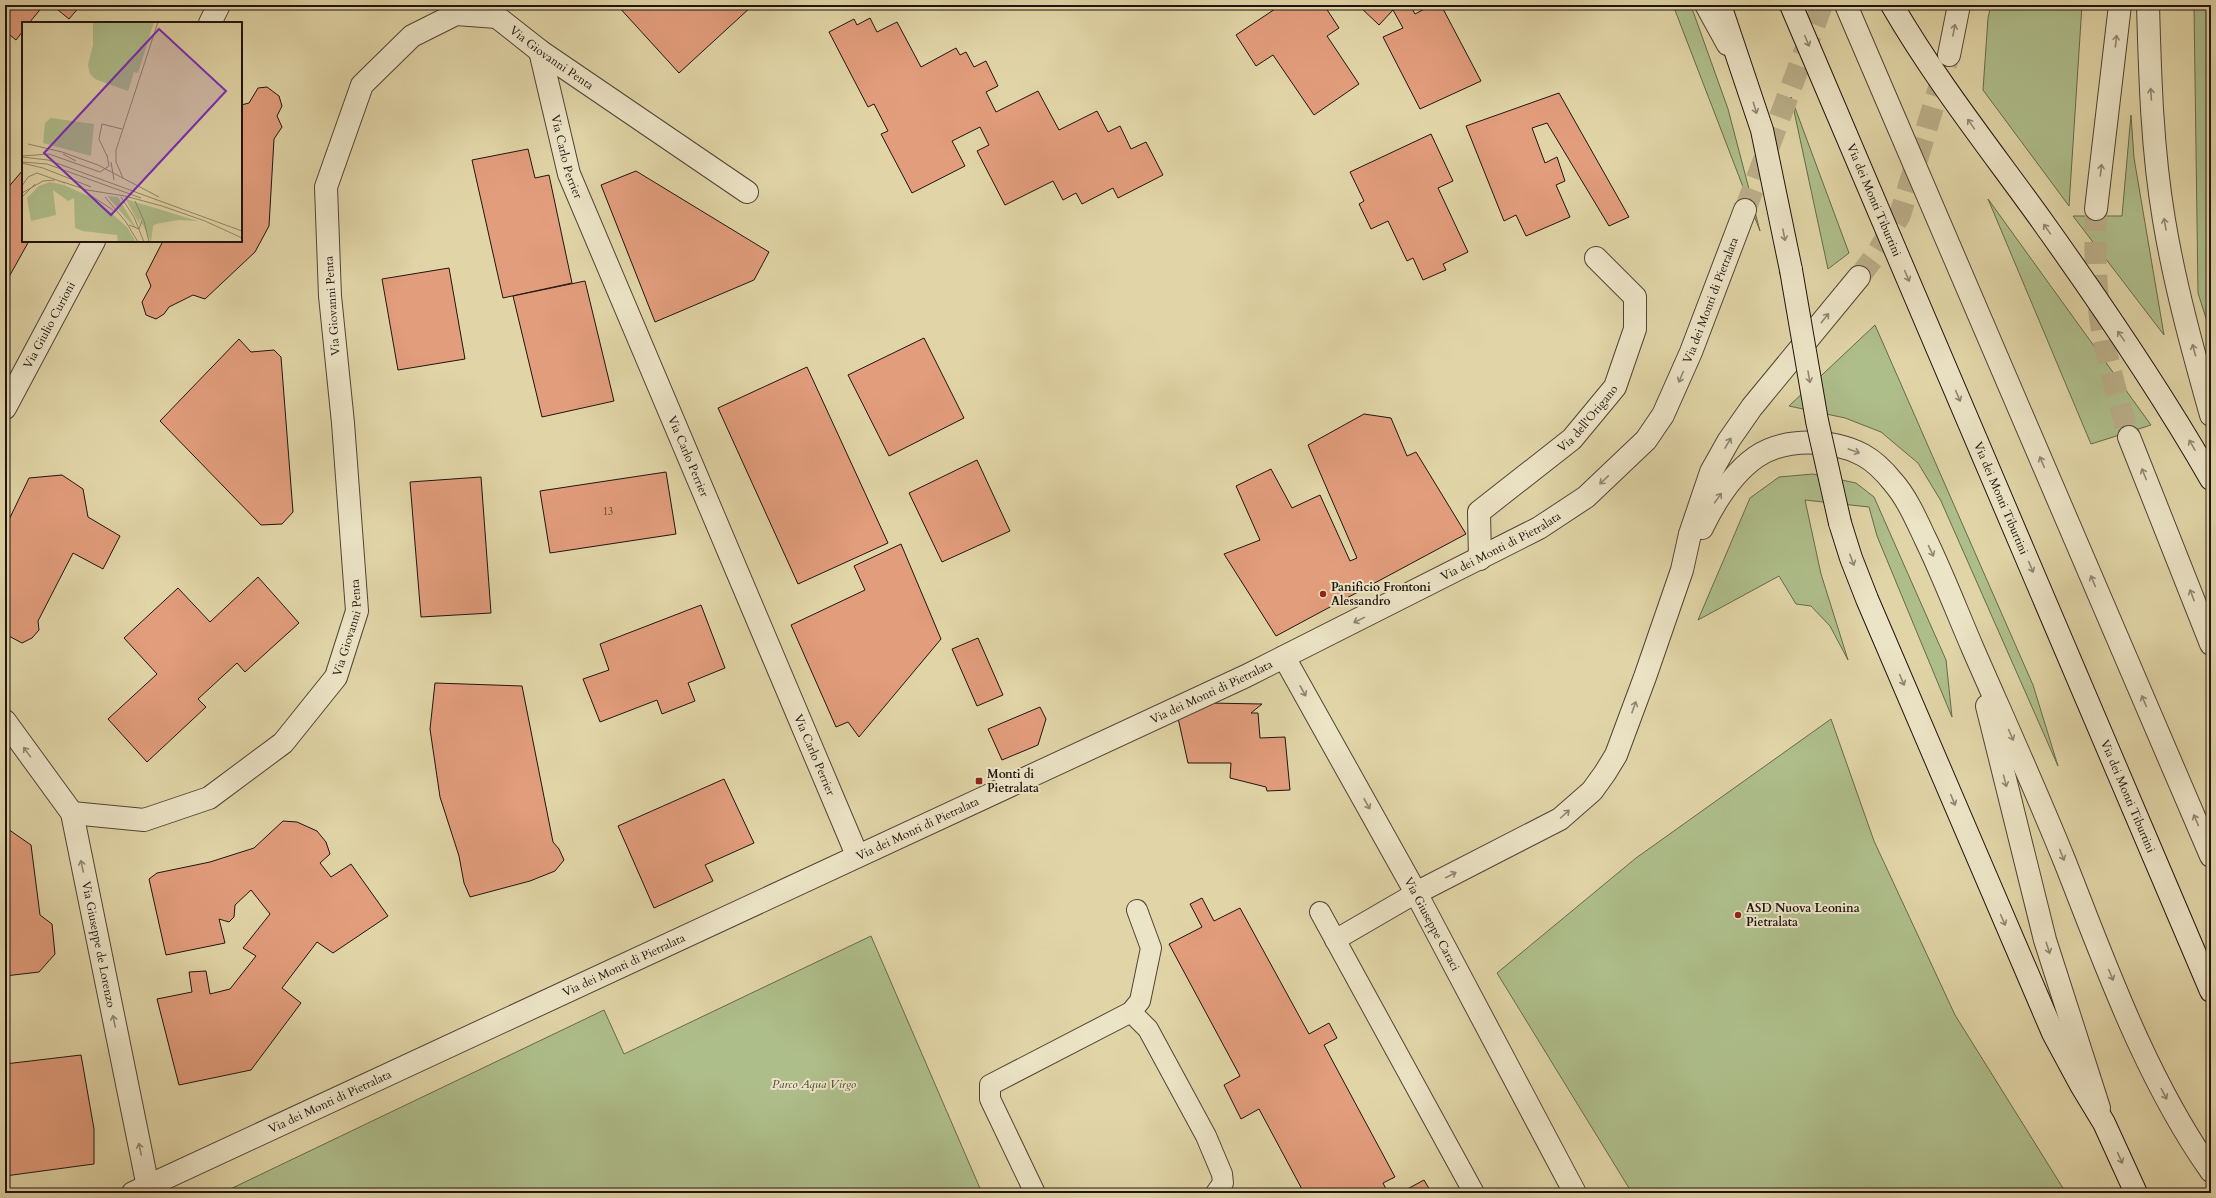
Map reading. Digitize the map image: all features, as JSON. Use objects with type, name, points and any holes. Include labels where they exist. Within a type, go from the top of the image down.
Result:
[{"type":"street","points":[[210,22],[219,5]]},
{"type":"street","points":[[1720,5],[1746,78],[1769,159],[1791,270],[1817,421],[1840,523],[1851,558],[1998,908],[2053,1033],[2081,1085],[2104,1123],[2136,1193]]},
{"type":"street","name":"Via dei Monti Tiburtini","points":[[1792,5],[2211,991]]},
{"type":"street","points":[[1846,5],[2211,856]]},
{"type":"street","points":[[1892,5],[1906,30],[1989,150],[2042,222],[2154,383],[2211,479]]},
{"type":"street","points":[[1949,55],[1959,5]]},
{"type":"street","points":[[2096,209],[2120,5]]},
{"type":"street","points":[[2148,5],[2152,111],[2164,218],[2177,284],[2211,415]]},
{"type":"street","name":"Via Giovanni Penta","points":[[72,814],[144,820],[209,798],[283,743],[336,677],[357,611],[343,423],[330,296],[326,187],[362,85],[412,36],[456,14],[498,18],[540,51],[747,192]]},
{"type":"street","name":"Via Carlo Perrier","points":[[540,51],[569,174],[857,856]]},
{"type":"street","name":"Via dei Monti di Pietralata","points":[[141,1190],[1284,657],[1539,528],[1586,497],[1646,440],[1674,392],[1745,210]]},
{"type":"street","name":"Via Giulio Curioni","points":[[5,408],[93,242]]},
{"type":"street","name":"Via dell'Origano","points":[[1480,559],[1479,512],[1572,439],[1615,387],[1635,329],[1635,297],[1596,258]]},
{"type":"street","points":[[1682,570],[1690,534],[1705,485],[1729,440],[1752,407],[1859,277]]},
{"type":"street","points":[[2129,437],[2211,644]]},
{"type":"street","points":[[1416,893],[1560,819],[1592,791],[1616,755],[1682,570],[1712,508],[1736,475],[1754,458],[1774,448],[1788,445],[1806,443],[1841,447],[1864,455],[1894,482],[1902,494],[1934,557],[2049,822],[2150,1067],[2211,1171]]},
{"type":"street","points":[[1973,648],[2045,940],[2104,1123]]},
{"type":"street","name":"Via Giuseppe Caraci","points":[[1284,657],[1416,893],[1576,1193]]},
{"type":"street","name":"Via Giuseppe de Lorenzo","points":[[5,720],[72,814],[141,1190]]},
{"type":"lane","points":[[1705,5],[1746,78]]},
{"type":"lane","points":[[1335,940],[1416,893]]},
{"type":"lane","points":[[1035,1193],[990,1099],[990,1085],[1131,1012],[1140,1001],[1151,948],[1136,910]]},
{"type":"lane","points":[[1320,912],[1474,1193]]},
{"type":"lane","points":[[1131,1012],[1148,1029],[1162,1053],[1206,1136],[1222,1174],[1232,1193]]},
{"type":"lane","points":[[1216,1193],[1223,1183],[1222,1174]]},
{"type":"green space","points":[[1673,5],[1690,5],[1694,14],[1728,109],[1760,231]]},
{"type":"green space","points":[[1991,5],[2082,5],[2069,206],[1983,90],[1988,18]]},
{"type":"green space","points":[[2194,5],[2211,5],[2211,334],[2198,293]]},
{"type":"green space","points":[[1791,97],[1849,253],[1828,269]]},
{"type":"green space","points":[[2131,115],[2134,158],[2164,335],[2073,216],[2122,216]]},
{"type":"green space","points":[[1988,199],[2151,425],[2091,444]]},
{"type":"green space","points":[[1875,325],[2033,685],[2058,766],[1941,501],[1918,463],[1881,432],[1845,418],[1789,406]]},
{"type":"green space","points":[[1813,474],[1856,483],[1874,497],[1946,660],[1952,717],[1877,536],[1869,507],[1805,500],[1821,574],[1848,660],[1830,626],[1811,606],[1796,604],[1779,576],[1698,620],[1750,498],[1779,477]]},
{"type":"green space","name":"ASD Nuova Leonina Pietralata","points":[[1831,719],[1874,841],[1955,1015],[2066,1193],[1632,1193],[1497,973],[1636,858]]},
{"type":"green space","name":"Parco Aqua Virgo","points":[[871,936],[982,1193],[222,1193],[604,1010],[624,1054]]},
{"type":"building","points":[[5,5],[44,5],[30,22],[22,22],[22,32],[16,40],[5,31]]},
{"type":"building","points":[[52,5],[81,5],[69,19]]},
{"type":"building","points":[[617,5],[751,5],[752,6],[679,73]]},
{"type":"building","points":[[1281,5],[1324,5],[1339,28],[1327,36],[1359,84],[1314,115],[1273,55],[1256,66],[1236,35]]},
{"type":"building","points":[[1358,5],[1410,5],[1415,14],[1432,5],[1441,5],[1481,81],[1420,109],[1383,37],[1403,28],[1393,10],[1379,25]]},
{"type":"building","points":[[870,18],[877,32],[897,22],[921,67],[956,48],[960,55],[966,52],[974,67],[986,61],[998,86],[986,92],[996,112],[1038,91],[1059,130],[1097,111],[1108,132],[1120,126],[1131,149],[1146,142],[1163,175],[1118,198],[1113,188],[1082,204],[1076,193],[1063,200],[1053,181],[1005,205],[977,151],[989,145],[980,127],[952,141],[965,166],[912,193],[881,134],[888,131],[874,104],[868,107],[829,32],[854,19],[857,25]]},
{"type":"building","points":[[267,87],[279,96],[282,106],[277,116],[282,127],[274,139],[269,226],[255,252],[205,299],[193,295],[169,307],[164,314],[156,319],[146,315],[142,302],[151,286],[146,274],[162,242],[242,242],[242,105],[249,103],[258,88]]},
{"type":"building","points":[[1559,93],[1629,217],[1609,226],[1547,123],[1532,128],[1545,163],[1557,157],[1565,181],[1556,185],[1570,217],[1526,236],[1516,215],[1504,221],[1466,126]]},
{"type":"building","points":[[1431,134],[1453,181],[1438,188],[1468,252],[1443,264],[1446,270],[1423,280],[1413,258],[1407,261],[1388,221],[1371,229],[1359,204],[1364,201],[1350,172]]},
{"type":"building","points":[[528,149],[535,178],[549,175],[572,283],[503,298],[472,160]]},
{"type":"building","points":[[22,171],[22,242],[28,242],[5,284],[5,191]]},
{"type":"building","points":[[636,171],[769,252],[754,280],[655,322],[601,185]]},
{"type":"building","points":[[449,268],[465,359],[398,370],[382,279]]},
{"type":"building","points":[[585,281],[614,401],[542,417],[513,296]]},
{"type":"building","points":[[924,338],[964,418],[889,456],[848,375]]},
{"type":"building","points":[[239,339],[251,352],[274,350],[281,357],[293,512],[282,524],[261,525],[160,421]]},
{"type":"building","points":[[807,367],[888,543],[798,584],[718,408]]},
{"type":"building","points":[[1364,414],[1391,418],[1407,456],[1416,452],[1466,534],[1276,636],[1224,554],[1260,540],[1236,486],[1271,469],[1292,508],[1320,495],[1350,561],[1357,558],[1308,445]]},
{"type":"building","points":[[977,460],[1010,531],[942,562],[909,493]]},
{"type":"building","points":[[666,472],[676,534],[550,553],[540,491]]},
{"type":"building","points":[[62,475],[83,489],[88,517],[120,536],[103,569],[73,553],[38,621],[39,630],[32,638],[22,643],[5,634],[5,528],[29,478]]},
{"type":"building","points":[[481,477],[491,613],[421,617],[410,482]]},
{"type":"building","points":[[901,544],[941,639],[859,737],[848,722],[836,727],[791,625],[865,590],[854,566]]},
{"type":"building","points":[[258,577],[299,623],[245,672],[237,663],[198,699],[206,707],[147,762],[108,719],[157,674],[124,638],[178,588],[210,622]]},
{"type":"building","points":[[701,605],[725,668],[688,683],[695,701],[662,714],[657,700],[600,722],[583,679],[609,670],[600,644]]},
{"type":"building","points":[[978,638],[1003,695],[977,706],[952,649]]},
{"type":"building","points":[[435,683],[522,686],[553,842],[559,849],[564,860],[555,871],[530,881],[470,897],[464,883],[459,856],[440,797],[430,729]]},
{"type":"building","points":[[1209,703],[1262,704],[1251,713],[1258,713],[1260,738],[1285,737],[1290,790],[1267,791],[1266,787],[1230,778],[1231,763],[1188,763],[1178,718]]},
{"type":"building","points":[[1040,707],[1046,719],[1038,745],[1002,760],[988,729]]},
{"type":"building","points":[[724,779],[754,843],[705,865],[713,881],[654,908],[618,826]]},
{"type":"building","points":[[283,821],[297,822],[317,831],[326,842],[330,854],[320,863],[331,877],[351,864],[388,916],[333,953],[317,942],[282,988],[301,1003],[251,1070],[179,1085],[157,999],[192,992],[189,972],[206,971],[210,994],[230,989],[256,956],[243,948],[270,914],[251,890],[235,905],[234,917],[229,922],[219,919],[225,943],[166,955],[149,879],[157,873],[210,862],[254,848]]},
{"type":"building","points":[[5,827],[31,845],[40,915],[52,924],[55,954],[39,972],[5,976]]},
{"type":"building","points":[[1202,898],[1214,921],[1240,908],[1309,1034],[1329,1023],[1337,1038],[1324,1045],[1395,1177],[1383,1183],[1388,1193],[1304,1193],[1259,1109],[1241,1119],[1224,1085],[1240,1076],[1169,944],[1202,927],[1190,904]]},
{"type":"building","points":[[81,1055],[94,1129],[94,1164],[5,1176],[5,1064]]},
{"type":"building","points":[[1424,1180],[1431,1192],[1400,1193]]},
{"type":"tunnel","points":[[1745,210],[1822,5]]},
{"type":"tunnel","points":[[1859,277],[1875,256],[1900,215],[1949,55]]},
{"type":"tunnel","points":[[2096,209],[2096,272],[2101,325],[2111,373],[2129,437]]},
{"type":"place","name":"Panificio Frontoni Alessandro","points":[[1323,594]]},
{"type":"place","name":"Monti di Pietralata","points":[[979,781]]},
{"type":"place","name":"ASD Nuova Leonina Pietralata","points":[[1738,915]]}]
